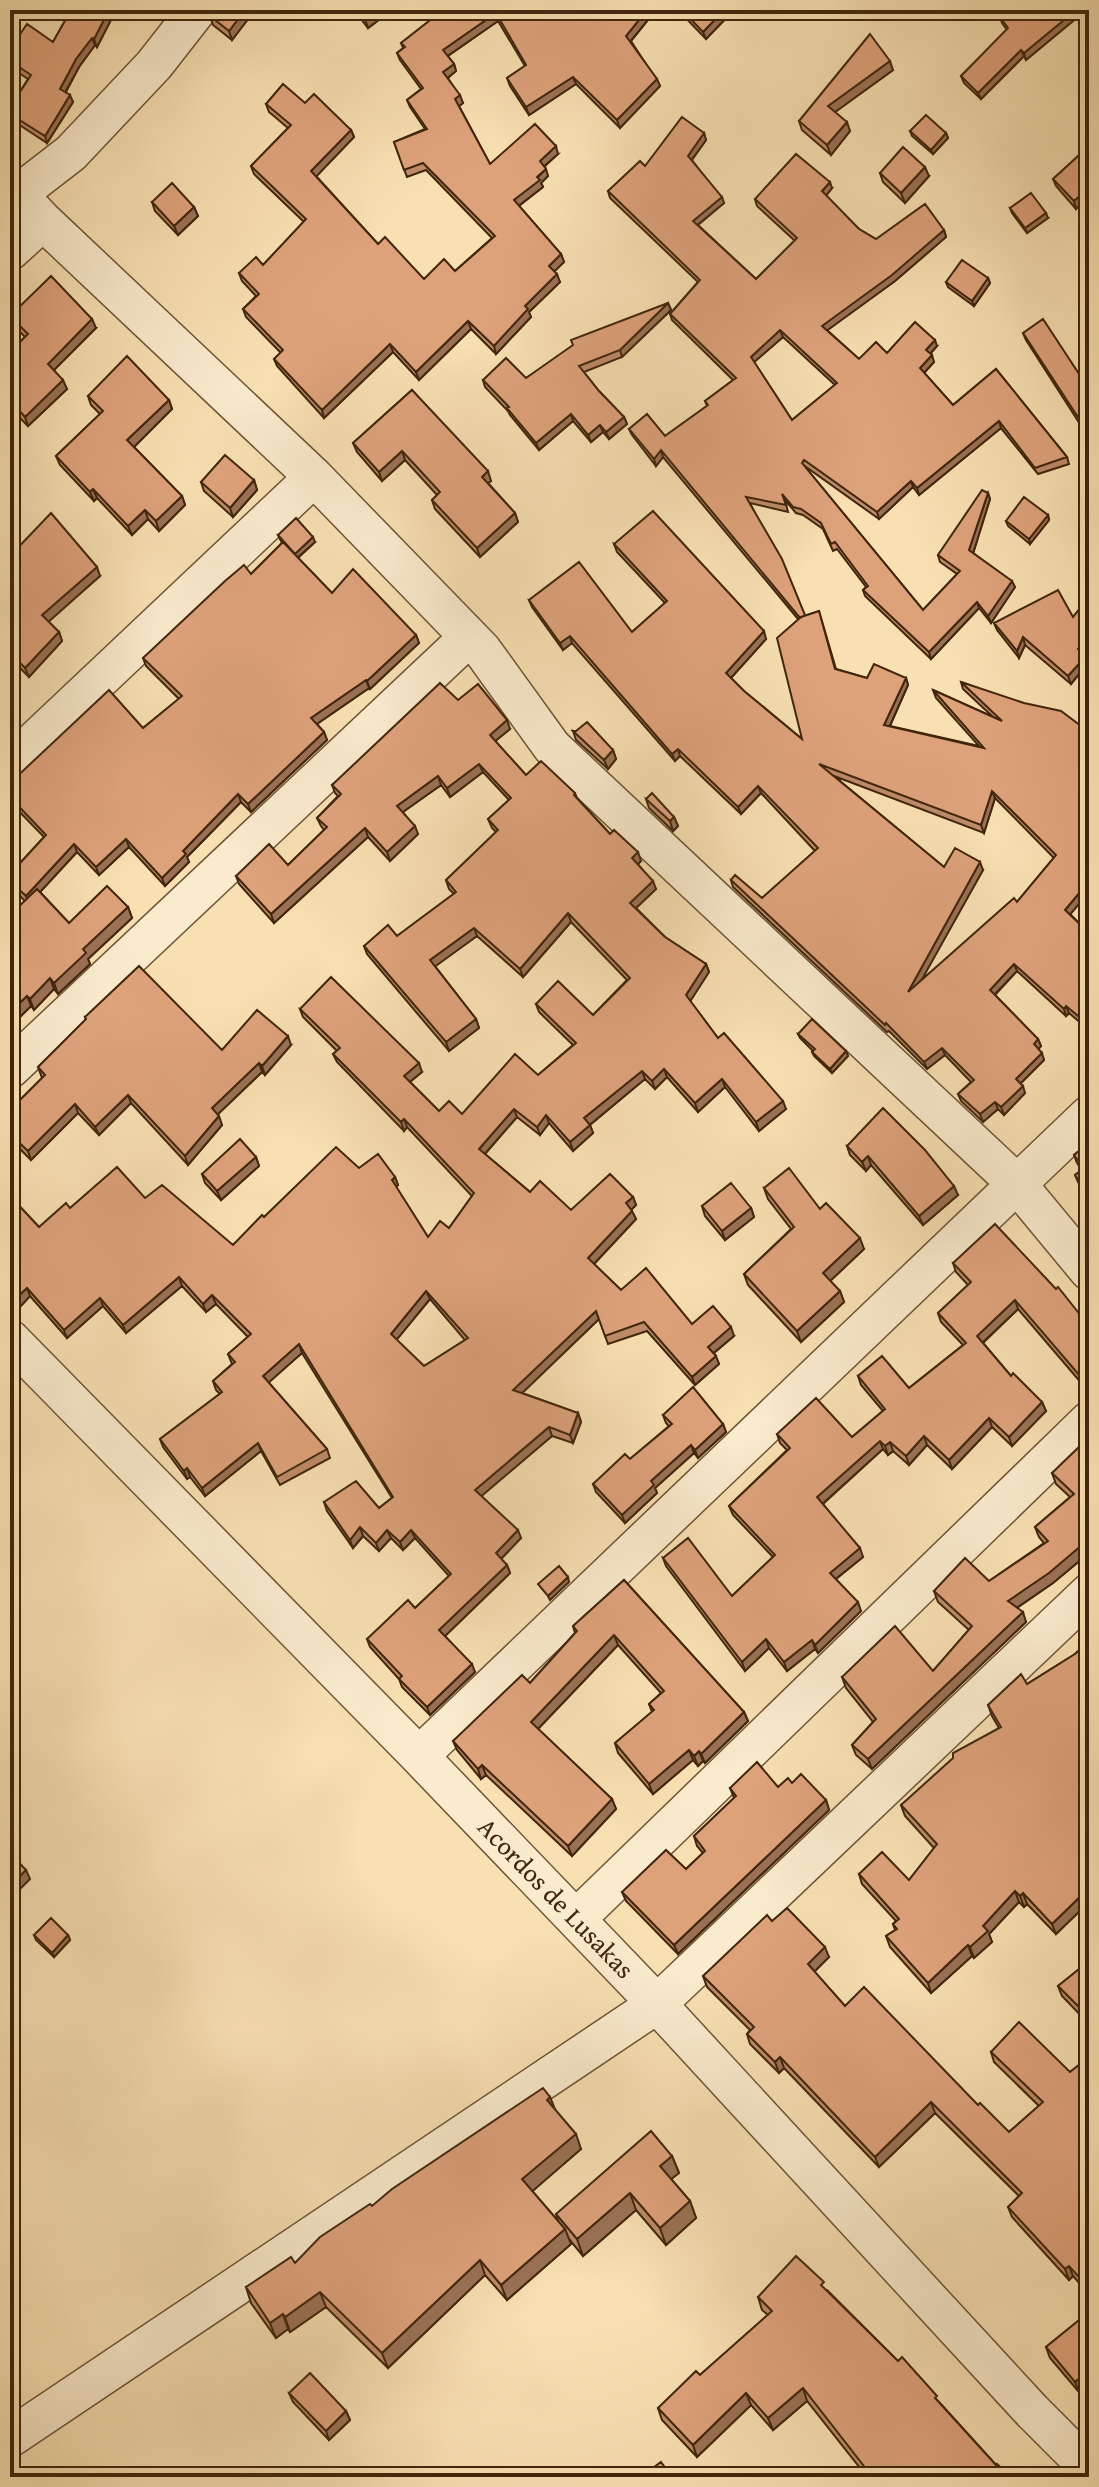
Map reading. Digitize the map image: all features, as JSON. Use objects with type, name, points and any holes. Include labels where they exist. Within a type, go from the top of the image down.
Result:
[{"type":"street","points":[[10,251],[24,200],[154,65],[197,10]]},
{"type":"street","points":[[24,200],[314,477],[482,650],[552,747],[1017,1184],[1089,1271]]},
{"type":"street","points":[[10,764],[314,477]]},
{"type":"street","points":[[10,1069],[469,637]]},
{"type":"street","points":[[419,1756],[1089,1115]]},
{"type":"street","name":"Acordos de Lusakas","points":[[10,1339],[576,1919],[1089,2468]]},
{"type":"street","points":[[576,1919],[1089,1421]]},
{"type":"street","points":[[10,2438],[657,2004],[1089,1593]]},
{"type":"building","points":[[71,10],[109,10],[94,39],[76,59],[60,89],[70,95],[45,136],[10,114],[31,75],[10,61],[10,49],[27,24],[53,42]]},
{"type":"building","points":[[212,10],[245,10],[229,31],[210,16]]},
{"type":"building","points":[[358,10],[376,10],[365,19]]},
{"type":"building","points":[[443,10],[647,10],[626,36],[657,79],[617,120],[573,77],[526,107],[507,78],[526,65],[496,13],[443,50],[454,64],[443,72],[460,95],[455,99],[490,164],[535,124],[556,146],[540,161],[546,169],[537,177],[540,180],[514,200],[561,254],[549,266],[557,274],[525,306],[528,309],[494,346],[468,321],[416,372],[390,344],[322,410],[274,359],[283,350],[243,309],[259,294],[239,273],[256,257],[263,265],[306,219],[251,166],[291,125],[266,104],[283,84],[305,103],[314,94],[351,130],[311,171],[378,244],[385,237],[424,279],[444,259],[455,271],[495,236],[423,163],[404,170],[394,142],[427,129],[407,100],[423,88],[397,53],[405,47],[401,43]]},
{"type":"building","points":[[682,10],[724,10],[703,32]]},
{"type":"building","points":[[1007,10],[1076,10],[1024,53],[1021,50],[978,93],[961,76],[1008,28],[1000,17]]},
{"type":"building","points":[[870,34],[890,61],[828,106],[847,122],[827,145],[799,121]]},
{"type":"building","points":[[926,115],[946,133],[931,150],[910,131]]},
{"type":"building","points":[[682,117],[704,133],[688,156],[722,197],[693,221],[756,279],[797,238],[755,199],[796,154],[830,182],[822,191],[859,229],[876,239],[925,204],[944,230],[892,275],[822,326],[859,359],[876,342],[887,353],[915,322],[935,340],[926,350],[932,355],[920,368],[953,405],[996,369],[1067,457],[1035,468],[999,421],[917,488],[911,481],[877,512],[804,460],[802,463],[923,610],[960,571],[938,555],[982,490],[988,493],[969,550],[1012,581],[988,616],[977,602],[929,652],[863,590],[868,586],[835,542],[831,544],[821,523],[793,507],[782,494],[786,505],[746,497],[782,559],[805,615],[800,618],[661,450],[654,459],[629,429],[647,414],[665,436],[708,405],[705,401],[736,378],[670,314],[700,280],[608,191],[640,161],[645,166]],"holes":[[[780,330],[837,383],[792,420],[751,357]]]},
{"type":"building","points":[[1089,146],[1089,198],[1084,192],[1074,201],[1053,179]]},
{"type":"building","points":[[903,147],[925,167],[901,193],[880,173]]},
{"type":"building","points":[[172,183],[194,207],[174,226],[152,202]]},
{"type":"building","points":[[1031,193],[1046,213],[1025,228],[1010,208]]},
{"type":"building","points":[[962,260],[988,278],[972,301],[946,282]]},
{"type":"building","points":[[51,276],[92,319],[48,364],[63,380],[25,417],[17,408],[10,415],[10,369],[14,366],[10,362],[10,352],[28,334],[10,316]]},
{"type":"building","points":[[668,303],[620,350],[579,366],[624,417],[606,432],[600,425],[588,435],[571,414],[536,443],[509,407],[483,380],[506,358],[526,378],[573,345],[571,340]]},
{"type":"building","points":[[1043,319],[1085,383],[1089,380],[1089,434],[1023,333]]},
{"type":"building","points":[[127,356],[169,400],[127,440],[182,496],[156,521],[145,510],[128,526],[56,456],[103,411],[88,396]]},
{"type":"building","points":[[412,390],[488,471],[482,477],[515,513],[477,548],[432,500],[440,492],[402,451],[379,472],[353,443]]},
{"type":"building","points":[[225,455],[254,480],[230,508],[201,482]]},
{"type":"building","points":[[1024,497],[1048,515],[1029,539],[1006,521]]},
{"type":"building","points":[[653,511],[764,631],[726,673],[802,739],[777,638],[801,617],[819,611],[835,669],[867,678],[874,664],[906,678],[884,725],[984,748],[933,690],[1002,721],[961,682],[1024,703],[1061,711],[1089,732],[1089,749],[1086,752],[1089,754],[1089,869],[1079,879],[1086,885],[1065,910],[1089,933],[1089,1025],[1066,1006],[1064,1009],[1014,964],[990,990],[1038,1039],[1034,1044],[1042,1053],[1016,1079],[1023,1086],[1001,1107],[995,1102],[980,1114],[958,1094],[974,1080],[942,1048],[924,1062],[731,880],[735,875],[762,898],[818,848],[758,786],[738,807],[678,749],[672,754],[570,636],[560,643],[529,600],[579,562],[632,632],[667,601],[614,544]],"holes":[[[819,764],[981,825],[992,791],[1056,855],[1017,902],[1014,898],[908,992],[980,862],[955,848],[944,867]]]},
{"type":"building","points":[[51,513],[97,567],[42,615],[59,632],[25,668],[10,652],[10,556]]},
{"type":"building","points":[[296,518],[313,537],[295,554],[278,535]]},
{"type":"building","points":[[283,542],[332,593],[353,569],[416,635],[367,681],[311,718],[324,732],[248,804],[238,794],[183,851],[186,854],[162,878],[126,839],[96,867],[74,844],[26,896],[10,881],[10,874],[46,835],[10,797],[10,783],[109,690],[143,728],[182,696],[143,658],[244,565],[251,574]]},
{"type":"building","points":[[1058,590],[1073,617],[1089,597],[1089,637],[1078,649],[1086,656],[1068,676],[1023,637],[1017,651],[994,623]]},
{"type":"building","points":[[440,683],[458,700],[478,684],[507,720],[490,735],[526,775],[541,761],[575,793],[610,834],[614,830],[638,852],[632,858],[653,881],[630,903],[665,937],[706,964],[686,995],[718,1038],[724,1033],[783,1101],[756,1122],[722,1079],[695,1103],[664,1069],[652,1081],[642,1071],[584,1118],[590,1125],[570,1142],[546,1115],[537,1127],[514,1109],[479,1149],[530,1192],[540,1181],[571,1210],[610,1174],[633,1197],[626,1203],[632,1211],[588,1258],[621,1290],[646,1268],[692,1324],[713,1306],[731,1327],[708,1347],[716,1356],[692,1377],[644,1322],[605,1336],[596,1311],[513,1390],[578,1413],[570,1435],[549,1427],[475,1490],[518,1530],[496,1553],[507,1565],[439,1630],[472,1664],[427,1707],[399,1679],[402,1676],[367,1639],[408,1600],[415,1608],[451,1574],[411,1530],[400,1542],[387,1530],[376,1543],[360,1527],[350,1540],[324,1502],[356,1481],[379,1508],[393,1497],[299,1344],[263,1376],[327,1449],[277,1477],[258,1443],[202,1488],[187,1468],[184,1471],[160,1439],[222,1392],[213,1381],[235,1362],[228,1354],[251,1334],[212,1295],[203,1304],[179,1277],[123,1325],[100,1298],[64,1330],[27,1288],[15,1299],[10,1293],[10,1196],[39,1227],[66,1203],[70,1208],[117,1167],[145,1198],[162,1185],[233,1245],[336,1147],[359,1168],[378,1154],[395,1177],[392,1180],[428,1237],[440,1221],[449,1228],[474,1193],[404,1119],[401,1122],[333,1054],[340,1048],[300,1009],[331,977],[419,1063],[404,1076],[439,1111],[449,1101],[462,1114],[515,1054],[538,1075],[576,1043],[536,1004],[558,981],[593,1015],[630,978],[568,913],[520,969],[474,928],[430,960],[476,1019],[446,1042],[364,946],[388,925],[397,936],[456,892],[446,880],[498,830],[488,819],[511,798],[479,764],[447,788],[438,776],[397,806],[415,826],[387,852],[365,828],[271,914],[236,876],[269,844],[288,865],[327,827],[317,818],[341,794],[332,785]],"holes":[[[426,1291],[468,1338],[424,1366],[391,1334]]]},
{"type":"building","points":[[587,722],[613,750],[604,760],[573,731]]},
{"type":"building","points":[[652,793],[674,817],[670,821],[646,799]]},
{"type":"building","points":[[107,886],[128,907],[83,949],[86,953],[54,983],[50,978],[30,999],[27,996],[10,1012],[10,915],[37,889],[69,923]]},
{"type":"building","points":[[139,966],[222,1050],[257,1010],[288,1036],[262,1066],[259,1063],[212,1108],[219,1116],[185,1156],[128,1095],[95,1127],[75,1104],[28,1151],[10,1134],[10,1110],[45,1075],[38,1067]]},
{"type":"building","points":[[812,1019],[846,1051],[830,1069],[812,1052],[815,1049],[798,1034]]},
{"type":"building","points":[[883,1108],[925,1150],[954,1186],[919,1216],[868,1156],[862,1162],[847,1146]]},
{"type":"building","points":[[240,1139],[256,1157],[217,1191],[202,1174]]},
{"type":"building","points":[[1089,1143],[1089,1195],[1075,1175],[1084,1168],[1074,1155]]},
{"type":"building","points":[[789,1168],[820,1209],[826,1203],[860,1238],[823,1273],[840,1291],[797,1331],[744,1274],[794,1227],[764,1188]]},
{"type":"building","points":[[731,1183],[751,1208],[722,1231],[702,1206]]},
{"type":"building","points":[[995,1224],[1056,1289],[1058,1287],[1089,1326],[1089,1380],[1086,1383],[1015,1300],[977,1336],[1011,1376],[1013,1373],[1042,1402],[1009,1437],[989,1418],[949,1460],[924,1436],[906,1456],[890,1442],[885,1446],[880,1441],[817,1497],[860,1548],[830,1573],[858,1602],[815,1645],[812,1640],[784,1662],[766,1639],[742,1662],[663,1558],[688,1538],[732,1596],[775,1555],[729,1506],[790,1448],[777,1434],[816,1398],[852,1437],[885,1409],[858,1376],[882,1356],[909,1388],[966,1343],[938,1313],[971,1282],[953,1263]]},
{"type":"building","points":[[693,1387],[723,1424],[695,1450],[691,1445],[651,1481],[654,1485],[622,1515],[593,1484],[625,1454],[630,1459],[672,1424],[663,1415]]},
{"type":"building","points":[[1081,1445],[1089,1453],[1089,1539],[1049,1573],[1008,1601],[1023,1612],[868,1759],[852,1745],[876,1719],[842,1677],[895,1626],[933,1671],[972,1626],[934,1591],[965,1558],[989,1581],[1048,1541],[1035,1527],[1074,1494],[1052,1473]]},
{"type":"building","points":[[559,1566],[568,1577],[548,1596],[538,1584]]},
{"type":"building","points":[[624,1580],[744,1712],[701,1754],[699,1751],[694,1756],[689,1750],[649,1784],[615,1743],[654,1710],[649,1704],[664,1691],[614,1635],[531,1722],[612,1799],[568,1846],[482,1765],[478,1769],[453,1741],[522,1675],[530,1683],[577,1631],[573,1626]]},
{"type":"building","points":[[1089,1641],[1089,1888],[1052,1924],[1023,1893],[1020,1896],[1015,1891],[983,1926],[988,1931],[970,1947],[968,1945],[928,1983],[886,1936],[897,1929],[893,1924],[899,1919],[859,1874],[882,1852],[909,1880],[937,1844],[901,1805],[953,1758],[953,1753],[1001,1727],[988,1705],[1021,1674],[1027,1684],[1075,1654]]},
{"type":"building","points":[[757,1762],[778,1787],[788,1778],[792,1783],[801,1774],[826,1800],[674,1945],[622,1892],[666,1850],[686,1869],[705,1851],[694,1836],[736,1796],[730,1788]]},
{"type":"building","points":[[10,1853],[26,1870],[10,1886]]},
{"type":"building","points":[[787,1908],[825,1947],[808,1964],[845,2006],[864,1987],[978,2105],[980,2103],[1009,2132],[1043,2102],[991,2052],[1019,2022],[1070,2072],[1089,2057],[1089,2288],[1069,2266],[1065,2269],[1008,2207],[1022,2193],[931,2102],[875,2157],[780,2057],[775,2062],[747,2034],[754,2027],[703,1976],[767,1915],[772,1921]]},
{"type":"building","points":[[51,1918],[68,1935],[52,1953],[34,1935]]},
{"type":"building","points":[[1089,1961],[1089,2017],[1058,1986]]},
{"type":"building","points":[[543,2088],[550,2097],[547,2100],[576,2134],[522,2179],[565,2229],[501,2285],[480,2260],[382,2353],[320,2292],[285,2317],[283,2314],[270,2323],[246,2287],[291,2257],[295,2263],[320,2237],[370,2204],[372,2206],[392,2189]]},
{"type":"building","points":[[651,2131],[672,2156],[660,2166],[690,2201],[660,2228],[630,2193],[577,2239],[556,2214]]},
{"type":"building","points":[[796,2256],[898,2361],[902,2357],[937,2396],[935,2398],[996,2465],[1011,2477],[859,2477],[867,2470],[803,2388],[768,2418],[746,2393],[693,2445],[658,2408],[696,2371],[700,2375],[772,2311],[758,2297]]},
{"type":"building","points":[[1089,2312],[1089,2370],[1075,2382],[1046,2347]]},
{"type":"building","points":[[310,2373],[346,2411],[326,2431],[289,2393]]},
{"type":"building","points":[[661,2462],[672,2477],[642,2476]]}]
